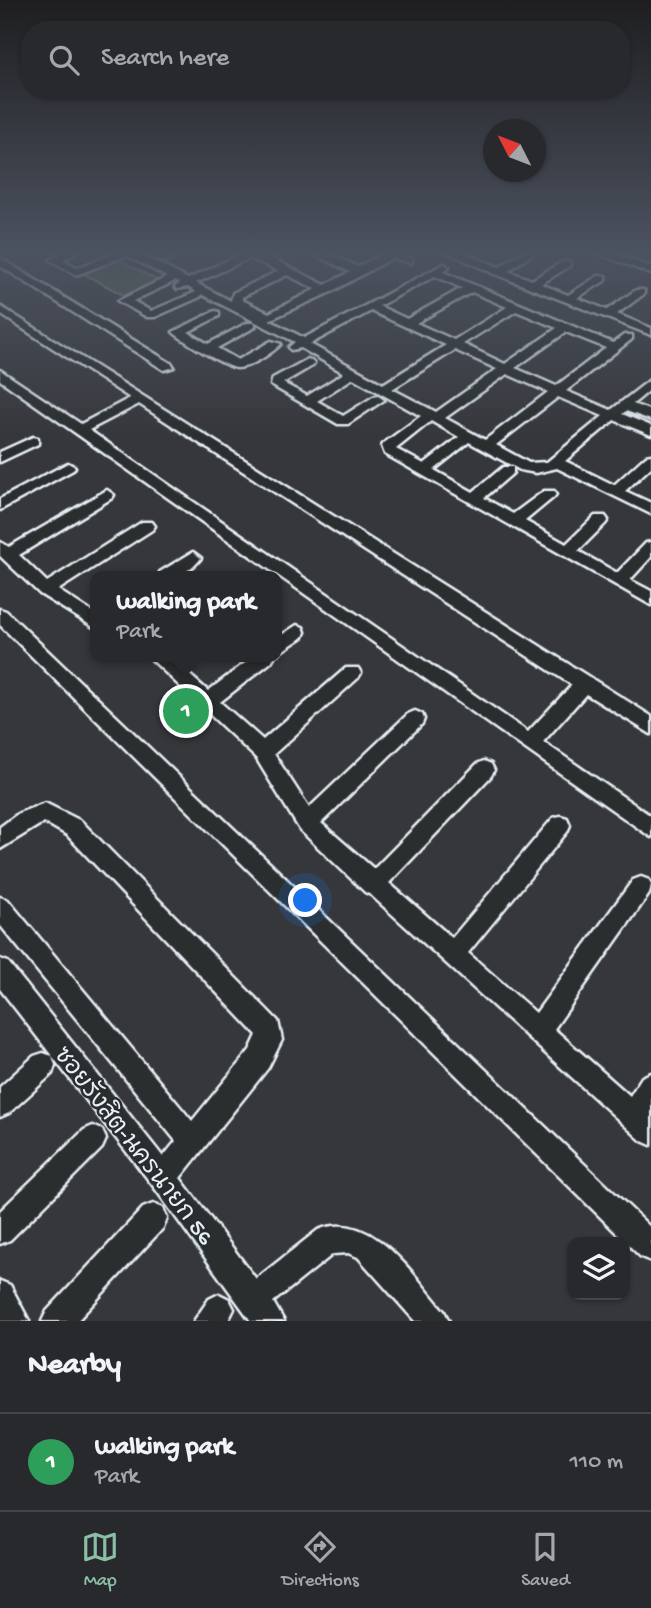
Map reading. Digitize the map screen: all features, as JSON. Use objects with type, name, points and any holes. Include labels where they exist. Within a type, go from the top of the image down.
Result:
[{"type":"street","points":[[7,314],[651,726]]},
{"type":"street","points":[[83,314],[168,367]]},
{"type":"street","points":[[215,314],[179,332],[239,364],[275,344]]},
{"type":"street","points":[[230,314],[302,346]]},
{"type":"street","points":[[239,314],[353,373],[381,394],[434,417],[525,467],[536,469],[555,462],[651,383]]},
{"type":"street","points":[[302,346],[357,314]]},
{"type":"street","points":[[387,314],[555,391],[651,431]]},
{"type":"street","points":[[408,323],[425,314]]},
{"type":"street","points":[[308,363],[276,382],[343,421],[454,344],[504,314]]},
{"type":"street","points":[[534,314],[615,348]]},
{"type":"street","points":[[605,314],[650,330]]},
{"type":"street","points":[[207,349],[251,325]]},
{"type":"street","points":[[565,327],[389,448],[651,599]]},
{"type":"street","points":[[486,446],[628,337]]},
{"type":"street","points":[[307,402],[353,373]]},
{"type":"street","points":[[0,374],[651,828]]},
{"type":"street","points":[[79,430],[139,399]]},
{"type":"street","points":[[613,413],[651,416]]},
{"type":"street","points":[[613,413],[651,442]]},
{"type":"street","points":[[425,470],[469,436]]},
{"type":"street","points":[[0,458],[33,442]]},
{"type":"street","points":[[616,491],[651,459]]},
{"type":"street","points":[[555,462],[651,509]]},
{"type":"street","points":[[0,505],[68,467]]},
{"type":"street","points":[[474,498],[508,470]]},
{"type":"street","points":[[515,521],[549,494]]},
{"type":"street","points":[[90,619],[46,590],[4,550],[107,495]]},
{"type":"street","points":[[568,551],[600,520]]},
{"type":"street","points":[[46,590],[147,526]]},
{"type":"street","points":[[619,581],[651,547]]},
{"type":"street","points":[[174,571],[193,558]]},
{"type":"street","points":[[0,615],[651,1247]]},
{"type":"street","points":[[282,643],[297,632]]},
{"type":"street","points":[[164,662],[263,751],[307,823],[642,1124],[651,1086]]},
{"type":"street","points":[[208,701],[259,662]]},
{"type":"street","points":[[263,751],[352,673]]},
{"type":"street","points":[[530,743],[584,683]]},
{"type":"street","points":[[307,823],[415,719]]},
{"type":"street","points":[[373,885],[484,770]]},
{"type":"street","points":[[0,839],[26,820],[45,812],[74,828],[269,1030],[270,1040],[259,1059],[163,1178]]},
{"type":"street","points":[[452,955],[560,825]]},
{"type":"street","points":[[538,1031],[642,887]]},
{"type":"street","points":[[0,908],[193,1142]]},
{"type":"street","name":"ซอยรังสิต-นครนายก 56","points":[[0,970],[163,1178],[261,1310]]},
{"type":"street","points":[[0,1104],[43,1065]]},
{"type":"street","points":[[0,1230],[93,1139]]},
{"type":"street","points":[[57,1321],[153,1218]]},
{"type":"street","points":[[261,1310],[328,1240],[348,1239],[368,1247],[434,1321]]},
{"type":"street","points":[[0,1295],[14,1321]]},
{"type":"place","name":"walking park","points":[[186,711]]}]
